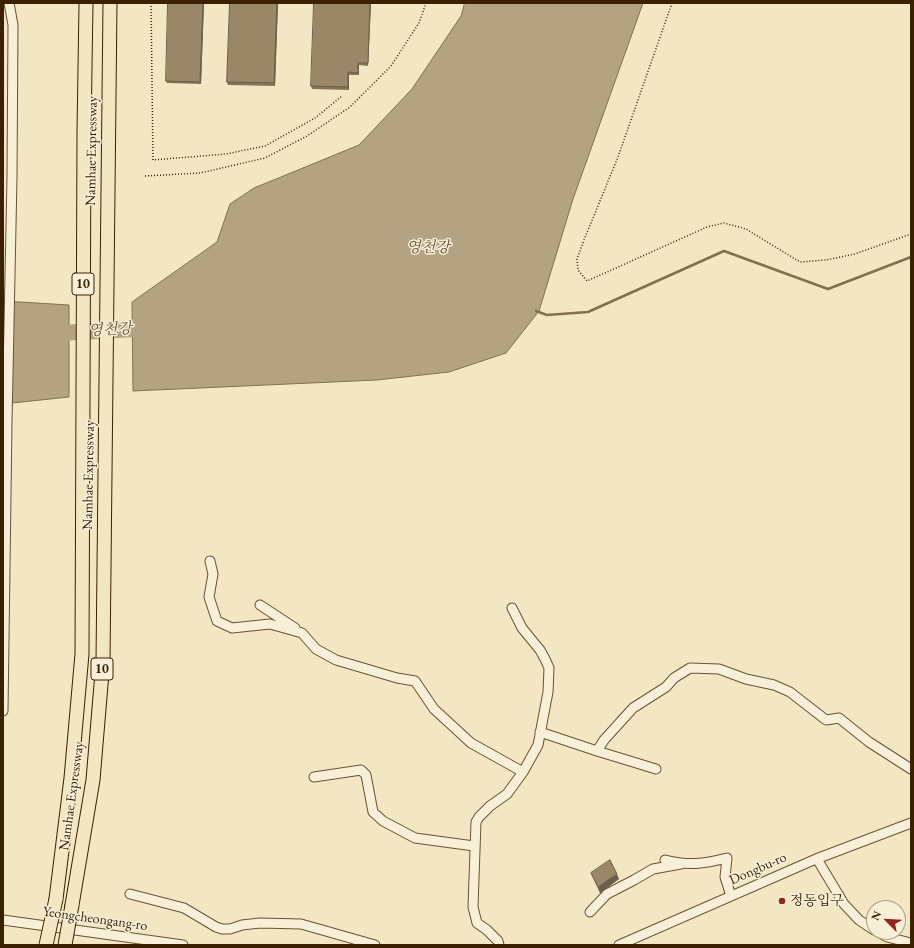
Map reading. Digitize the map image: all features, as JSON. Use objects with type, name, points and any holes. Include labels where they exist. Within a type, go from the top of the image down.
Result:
[{"type":"highway","name":"Namhae Expressway","points":[[46,945],[56,899],[71,778],[82,654],[84,133],[86,3]]},
{"type":"highway","name":"Namhae Expressway","points":[[65,945],[93,780],[103,661],[110,3]]},
{"type":"street","points":[[3,711],[12,177],[13,25],[9,3]]},
{"type":"street","points":[[210,561],[213,574],[209,597],[217,622],[232,628],[270,624],[302,633]]},
{"type":"street","points":[[260,605],[302,633],[316,649],[336,660],[397,678],[415,681],[434,709],[471,743],[523,772]]},
{"type":"street","points":[[499,945],[498,941],[477,922],[473,907],[476,822],[490,806],[507,794],[523,772],[538,745],[548,692],[549,668],[540,650],[522,628],[512,608]]},
{"type":"street","points":[[598,751],[604,740],[633,708],[666,687],[674,678],[690,668],[720,668],[746,679],[774,685],[790,692],[826,720],[839,718],[869,742],[911,769]]},
{"type":"street","points":[[540,732],[656,769]]},
{"type":"street","points":[[314,777],[361,770],[366,776],[373,812],[383,821],[415,838],[474,846]]},
{"type":"street","name":"Dongbu-ro","points":[[619,945],[817,859],[911,823]]},
{"type":"street","points":[[590,912],[607,894],[653,869],[681,864],[704,864],[727,858],[725,877],[731,896]]},
{"type":"street","points":[[817,859],[844,904],[859,920],[866,925]]},
{"type":"street","points":[[665,860],[681,864]]},
{"type":"street","points":[[130,894],[184,908],[222,929],[230,929],[242,924],[301,924],[375,945]]},
{"type":"street","name":"Yeongcheongang-ro","points":[[3,920],[183,945]]},
{"type":"street","points":[[899,940],[911,943]]},
{"type":"path","points":[[151,3],[153,160],[226,154],[265,146],[315,118],[342,96]]},
{"type":"path","points":[[145,176],[200,173],[265,158],[307,136],[350,108],[391,66],[419,24],[426,3]]},
{"type":"path","points":[[672,3],[618,157],[577,259],[578,270],[587,281],[707,227],[724,223],[746,228],[800,262],[826,260],[854,254],[911,234]]},
{"type":"water","name":"영천강","points":[[465,3],[643,3],[573,199],[539,311],[506,353],[449,372],[377,380],[133,391],[132,302],[217,242],[230,204],[254,188],[359,145],[412,89],[461,16]]},
{"type":"water","points":[[3,301],[69,305],[69,397],[3,404]]},
{"type":"building","points":[[168,3],[203,3],[200,82],[166,81]]},
{"type":"building","points":[[230,3],[277,3],[274,83],[227,82]]},
{"type":"building","points":[[314,3],[370,3],[368,63],[358,63],[358,73],[348,72],[348,87],[311,86]]},
{"type":"building","points":[[610,860],[617,874],[598,887],[591,873]]},
{"type":"waterway","points":[[536,311],[547,315],[588,312],[724,251],[828,289],[911,257]]},
{"type":"waterway","name":"영천강","points":[[3,336],[154,328]]},
{"type":"place","name":"정동입구","points":[[782,901]]}]
